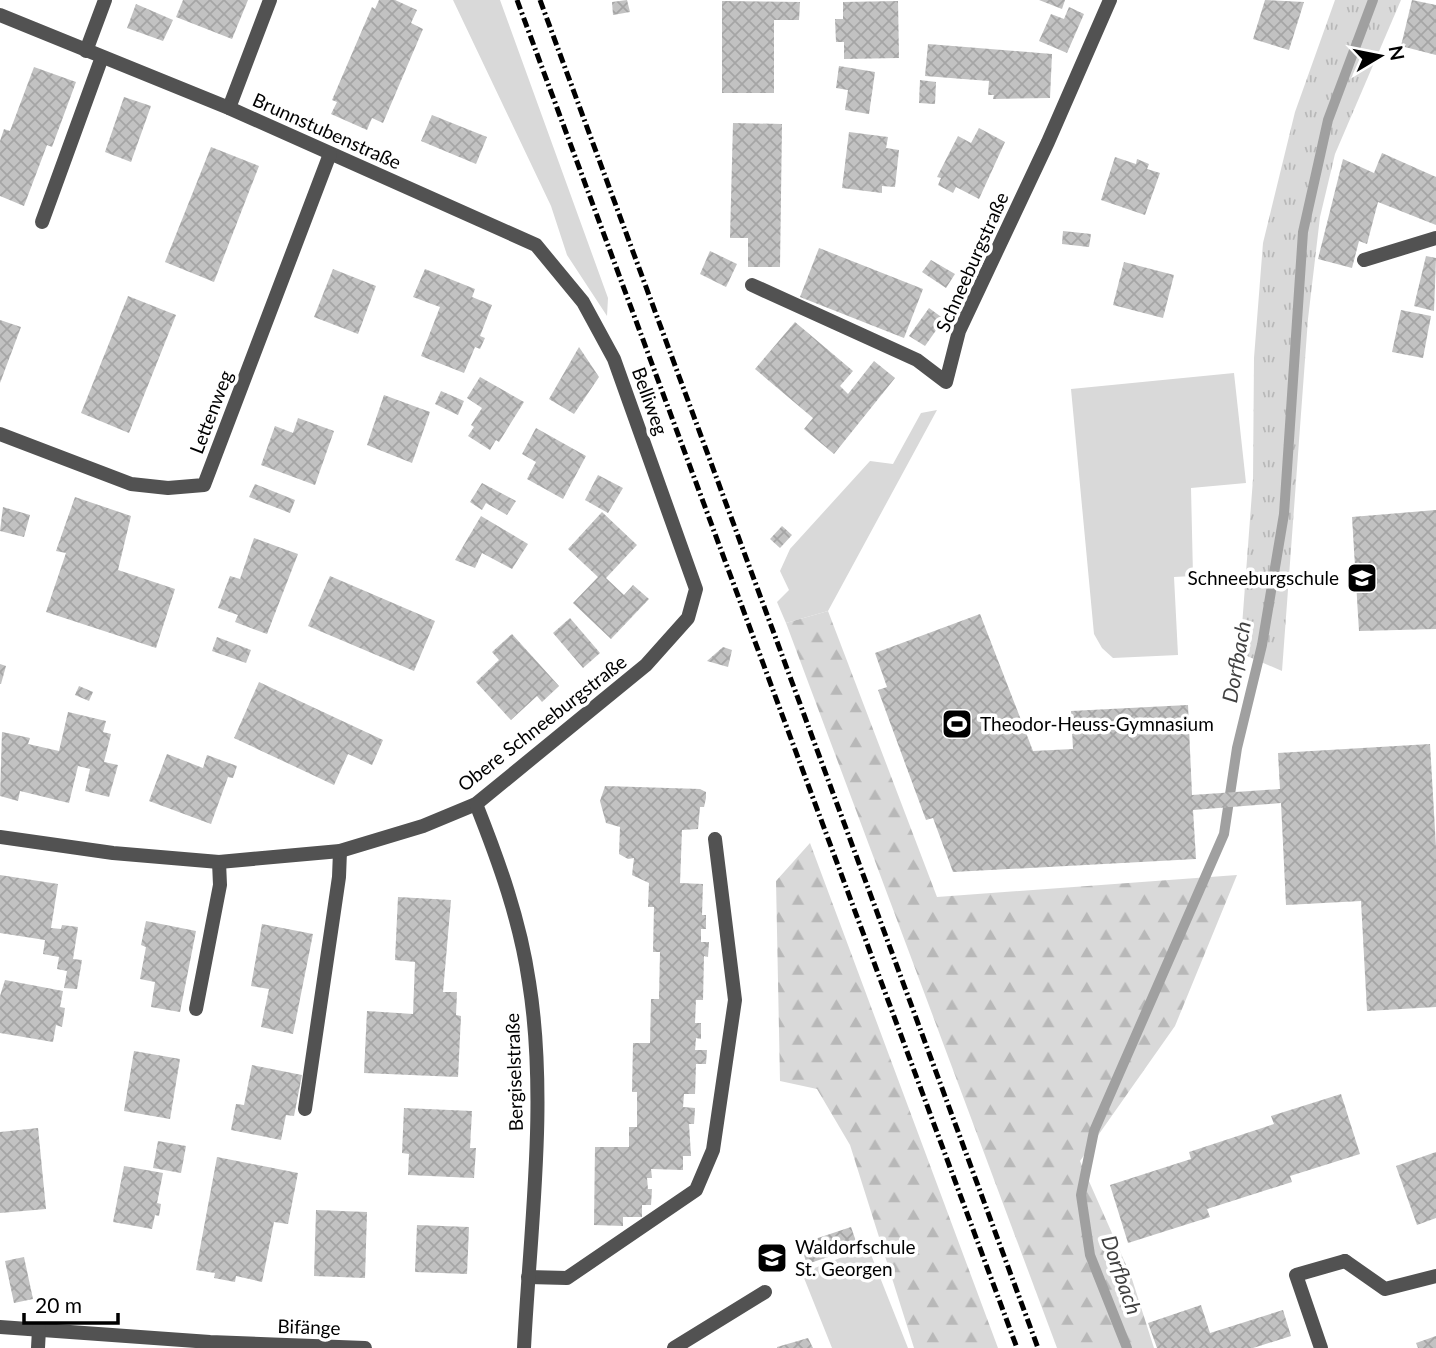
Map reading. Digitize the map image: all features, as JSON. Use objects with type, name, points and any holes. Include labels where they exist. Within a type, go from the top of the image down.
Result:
[{"type":"street","points":[[86,51],[105,0]]},
{"type":"street","points":[[229,108],[270,0]]},
{"type":"street","name":"Schneeburgstraße","points":[[752,285],[917,360],[946,382],[959,331],[1048,142],[1110,0]]},
{"type":"street","name":"Brunnstubenstraße","points":[[0,15],[229,108],[536,245]]},
{"type":"street","points":[[43,222],[102,57]]},
{"type":"street","name":"Lettenweg","points":[[0,434],[131,484],[168,488],[204,485],[330,154]]},
{"type":"street","points":[[1363,260],[1436,238]]},
{"type":"street","name":"Belliweg","points":[[536,245],[583,302],[614,359],[696,589]]},
{"type":"street","name":"Obere Schneeburgstraße","points":[[0,836],[113,853],[219,862],[340,851],[423,826],[476,804],[646,665],[688,618],[696,589]]},
{"type":"street","name":"Bergiselstraße","points":[[476,804],[500,863],[519,926],[530,984],[537,1103],[524,1348]]},
{"type":"street","points":[[528,1277],[567,1278],[696,1190],[713,1150],[735,1000],[715,839]]},
{"type":"street","points":[[305,1109],[339,877],[340,851]]},
{"type":"street","points":[[196,1009],[220,884],[219,862]]},
{"type":"street","points":[[1321,1348],[1296,1275],[1345,1261],[1385,1289],[1436,1276]]},
{"type":"street","points":[[674,1348],[765,1292]]},
{"type":"street","name":"Bifänge","points":[[0,1327],[210,1342],[365,1348]]},
{"type":"street","points":[[37,1348],[39,1329]]},
{"type":"green space","points":[[453,0],[500,0],[608,298],[607,316],[567,255],[551,206]]},
{"type":"green space","points":[[1335,0],[1401,0],[1335,154],[1320,217],[1308,319],[1282,671],[1240,653],[1253,479],[1254,358],[1263,243],[1295,112]]},
{"type":"green space","points":[[1234,373],[1246,483],[1191,488],[1193,576],[1174,577],[1178,655],[1113,658],[1102,648],[1094,634],[1071,389]]},
{"type":"green space","points":[[937,410],[828,611],[786,623],[777,602],[789,590],[780,571],[790,549],[870,461],[893,464],[921,413]]},
{"type":"green space","points":[[828,611],[937,897],[1237,875],[1175,1026],[1080,1161],[1131,1276],[1154,1348],[1057,1348],[786,623]]},
{"type":"green space","points":[[810,843],[998,1348],[914,1348],[850,1145],[817,1089],[780,1081],[776,881]]},
{"type":"green space","points":[[868,1247],[908,1348],[832,1348],[802,1273]]},
{"type":"building","points":[[183,0],[248,0],[232,39],[176,17]]},
{"type":"building","points":[[379,0],[395,0],[417,10],[411,23],[423,29],[383,123],[372,118],[367,130],[331,114],[337,102],[332,100],[372,7],[375,9]]},
{"type":"building","points":[[627,0],[630,12],[613,15],[612,2]]},
{"type":"building","points":[[1039,0],[1065,0],[1062,9]]},
{"type":"building","points":[[1265,0],[1304,2],[1289,50],[1253,39]]},
{"type":"building","points":[[1412,0],[1436,5],[1436,55],[1401,46]]},
{"type":"building","points":[[722,1],[800,2],[799,20],[774,20],[774,93],[722,93]]},
{"type":"building","points":[[898,1],[899,58],[844,59],[844,42],[836,42],[835,19],[843,19],[843,2]]},
{"type":"building","points":[[136,4],[173,20],[163,41],[127,28]]},
{"type":"building","points":[[1069,7],[1084,14],[1067,53],[1039,41],[1051,14],[1064,19]]},
{"type":"building","points":[[928,44],[1052,54],[1050,98],[993,99],[994,95],[988,95],[989,81],[925,76]]},
{"type":"building","points":[[839,66],[875,72],[869,114],[845,110],[848,90],[836,88]]},
{"type":"building","points":[[34,67],[76,82],[52,147],[47,145],[24,206],[0,196],[0,141],[4,129],[10,131]]},
{"type":"building","points":[[920,80],[936,82],[935,104],[919,103]]},
{"type":"building","points":[[124,97],[151,106],[131,162],[105,152]]},
{"type":"building","points":[[432,115],[487,137],[476,164],[421,141]]},
{"type":"building","points":[[733,123],[782,124],[780,267],[748,267],[748,238],[730,238]]},
{"type":"building","points":[[979,128],[1005,142],[979,199],[956,187],[953,193],[938,185],[941,178],[937,177],[958,136],[971,143]]},
{"type":"building","points":[[849,132],[888,137],[886,148],[899,150],[895,187],[882,186],[882,193],[842,188]]},
{"type":"building","points":[[211,147],[259,166],[214,282],[165,262]]},
{"type":"building","points":[[1382,153],[1436,177],[1436,225],[1378,202],[1367,244],[1359,241],[1352,268],[1318,259],[1343,159],[1374,173]]},
{"type":"building","points":[[1115,157],[1136,164],[1137,159],[1149,164],[1147,169],[1160,173],[1145,215],[1101,200]]},
{"type":"building","points":[[1063,231],[1091,234],[1089,247],[1062,244]]},
{"type":"building","points":[[819,248],[923,289],[904,338],[800,297]]},
{"type":"building","points":[[710,251],[737,264],[726,287],[700,274]]},
{"type":"building","points":[[1426,256],[1436,258],[1434,311],[1414,306]]},
{"type":"building","points":[[931,260],[955,274],[946,288],[922,272]]},
{"type":"building","points":[[1124,262],[1174,275],[1163,318],[1113,305]]},
{"type":"building","points":[[333,269],[376,286],[358,334],[314,317]]},
{"type":"building","points":[[425,269],[475,289],[472,297],[492,305],[480,336],[485,338],[480,349],[475,347],[464,373],[421,356],[440,307],[413,297]]},
{"type":"building","points":[[128,296],[176,315],[129,433],[81,413]]},
{"type":"building","points":[[929,308],[944,319],[925,346],[909,336]]},
{"type":"building","points":[[1401,310],[1431,316],[1423,358],[1392,352]]},
{"type":"building","points":[[0,320],[21,327],[0,383]]},
{"type":"building","points":[[795,322],[853,371],[840,386],[848,394],[874,361],[895,378],[834,454],[804,429],[813,418],[755,369]]},
{"type":"building","points":[[579,347],[599,377],[574,414],[549,399]]},
{"type":"building","points":[[480,377],[524,402],[499,442],[496,440],[490,450],[468,436],[474,427],[471,425],[482,408],[467,398]]},
{"type":"building","points":[[441,391],[464,401],[458,415],[435,404]]},
{"type":"building","points":[[384,395],[430,412],[412,463],[367,445]]},
{"type":"building","points":[[298,418],[334,431],[315,485],[261,465],[275,426],[293,433]]},
{"type":"building","points":[[536,428],[586,456],[563,499],[527,479],[536,462],[522,454]]},
{"type":"building","points":[[598,475],[623,488],[608,513],[585,500]]},
{"type":"building","points":[[482,483],[516,501],[507,515],[486,503],[482,510],[470,502]]},
{"type":"building","points":[[255,484],[295,500],[290,513],[249,497]]},
{"type":"building","points":[[75,497],[131,516],[118,570],[175,589],[156,648],[46,612],[66,553],[56,551]]},
{"type":"building","points":[[3,507],[30,515],[24,537],[0,531]]},
{"type":"building","points":[[1436,510],[1436,629],[1359,631],[1352,517]]},
{"type":"building","points":[[602,512],[637,545],[606,578],[624,595],[633,585],[649,599],[611,639],[573,603],[598,577],[568,549]]},
{"type":"building","points":[[481,516],[528,544],[512,569],[482,553],[475,568],[455,560]]},
{"type":"building","points":[[782,526],[792,535],[780,548],[770,539]]},
{"type":"building","points":[[254,538],[298,554],[267,634],[235,622],[238,615],[218,608],[230,576],[240,579]]},
{"type":"building","points":[[330,576],[435,621],[414,671],[308,626]]},
{"type":"building","points":[[980,614],[1033,751],[1073,749],[1071,711],[1188,705],[1192,795],[1280,789],[1278,753],[1430,744],[1436,847],[1436,1007],[1367,1011],[1361,901],[1286,905],[1281,803],[1193,810],[1196,859],[953,872],[933,818],[926,820],[878,690],[887,687],[875,653]]},
{"type":"building","points":[[570,618],[600,653],[583,668],[553,633]]},
{"type":"building","points":[[512,634],[559,686],[542,702],[537,696],[511,720],[476,682],[499,660],[492,652]]},
{"type":"building","points":[[217,637],[251,650],[246,663],[212,651]]},
{"type":"building","points":[[723,647],[732,650],[728,667],[707,661]]},
{"type":"building","points":[[0,664],[6,666],[1,684],[0,684]]},
{"type":"building","points":[[259,682],[383,740],[372,765],[348,754],[334,785],[234,738]]},
{"type":"building","points":[[79,686],[93,692],[89,701],[75,695]]},
{"type":"building","points":[[68,712],[106,721],[103,732],[111,734],[104,762],[118,765],[109,797],[85,791],[90,769],[78,766],[69,803],[20,791],[18,801],[0,796],[2,732],[30,738],[28,744],[59,751]]},
{"type":"building","points":[[167,754],[203,768],[207,755],[237,766],[233,778],[228,777],[211,824],[149,801]]},
{"type":"building","points":[[605,786],[700,789],[706,792],[704,807],[700,807],[698,829],[682,830],[680,883],[703,884],[702,915],[706,915],[706,929],[701,929],[701,942],[709,942],[708,957],[704,956],[703,1000],[696,1000],[695,1023],[701,1023],[701,1039],[696,1038],[695,1050],[707,1050],[706,1064],[696,1064],[695,1094],[684,1094],[683,1107],[695,1108],[694,1124],[689,1124],[691,1156],[683,1156],[683,1170],[651,1169],[652,1178],[647,1178],[648,1189],[652,1189],[651,1205],[642,1205],[642,1217],[623,1217],[623,1226],[594,1225],[595,1147],[629,1147],[629,1127],[637,1127],[637,1092],[632,1092],[633,1043],[650,1043],[651,999],[659,999],[660,952],[653,952],[654,907],[648,907],[649,883],[632,875],[634,858],[628,859],[619,854],[620,827],[606,823],[600,801]]},
{"type":"building","points":[[0,875],[58,884],[51,928],[61,929],[62,925],[78,927],[73,959],[82,960],[77,989],[64,988],[67,971],[57,969],[59,957],[43,954],[45,940],[0,933]]},
{"type":"building","points":[[398,897],[451,900],[443,992],[457,992],[456,1015],[461,1016],[458,1077],[364,1073],[367,1011],[413,1014],[415,962],[395,960]]},
{"type":"building","points":[[146,921],[196,931],[180,1012],[151,1007],[155,982],[140,979],[146,947],[141,945]]},
{"type":"building","points":[[262,924],[313,934],[293,1034],[261,1027],[269,989],[251,986]]},
{"type":"building","points":[[5,980],[63,991],[60,1007],[65,1008],[62,1027],[56,1025],[53,1042],[0,1033],[0,996]]},
{"type":"building","points":[[134,1051],[180,1059],[170,1119],[124,1111]]},
{"type":"building","points":[[252,1065],[302,1075],[294,1116],[286,1115],[281,1140],[231,1130],[236,1104],[244,1105]]},
{"type":"building","points":[[1341,1094],[1360,1154],[1290,1176],[1292,1182],[1207,1209],[1210,1217],[1128,1243],[1110,1185],[1191,1159],[1189,1152],[1274,1124],[1271,1116]]},
{"type":"building","points":[[404,1108],[472,1111],[470,1148],[476,1148],[474,1178],[408,1175],[409,1154],[402,1153]]},
{"type":"building","points":[[38,1128],[46,1209],[0,1213],[0,1132]]},
{"type":"building","points":[[158,1141],[186,1146],[181,1173],[153,1168]]},
{"type":"building","points":[[1436,1152],[1436,1218],[1417,1225],[1396,1166]]},
{"type":"building","points":[[217,1157],[298,1173],[288,1224],[274,1222],[262,1282],[236,1276],[235,1282],[214,1278],[215,1273],[196,1270]]},
{"type":"building","points":[[124,1166],[163,1173],[157,1203],[161,1204],[159,1216],[155,1215],[152,1229],[113,1222]]},
{"type":"building","points":[[316,1210],[367,1212],[365,1278],[314,1276]]},
{"type":"building","points":[[417,1225],[469,1227],[467,1274],[415,1272]]},
{"type":"building","points":[[851,1227],[858,1247],[807,1264],[800,1244]]},
{"type":"building","points":[[24,1257],[33,1299],[14,1303],[5,1261]]},
{"type":"building","points":[[1201,1305],[1210,1333],[1283,1310],[1291,1336],[1253,1348],[1157,1348],[1148,1323]]},
{"type":"building","points":[[1436,1336],[1436,1348],[1418,1348],[1416,1343]]},
{"type":"building","points":[[808,1338],[813,1348],[777,1348],[777,1347]]},
{"type":"waterway","name":"Dorfbach","points":[[1127,1348],[1090,1255],[1081,1195],[1094,1131],[1224,834],[1237,748],[1262,645],[1284,514],[1303,232],[1328,120],[1373,0]]},
{"type":"railway","points":[[517,0],[1017,1348]]},
{"type":"railway","points":[[540,0],[1038,1348]]},
{"type":"place","name":"Schneeburgschule","points":[[1362,578]]},
{"type":"place","name":"Theodor-Heuss-Gymnasium","points":[[957,724]]},
{"type":"place","name":"Waldorfschule St. Georgen","points":[[772,1258]]}]
